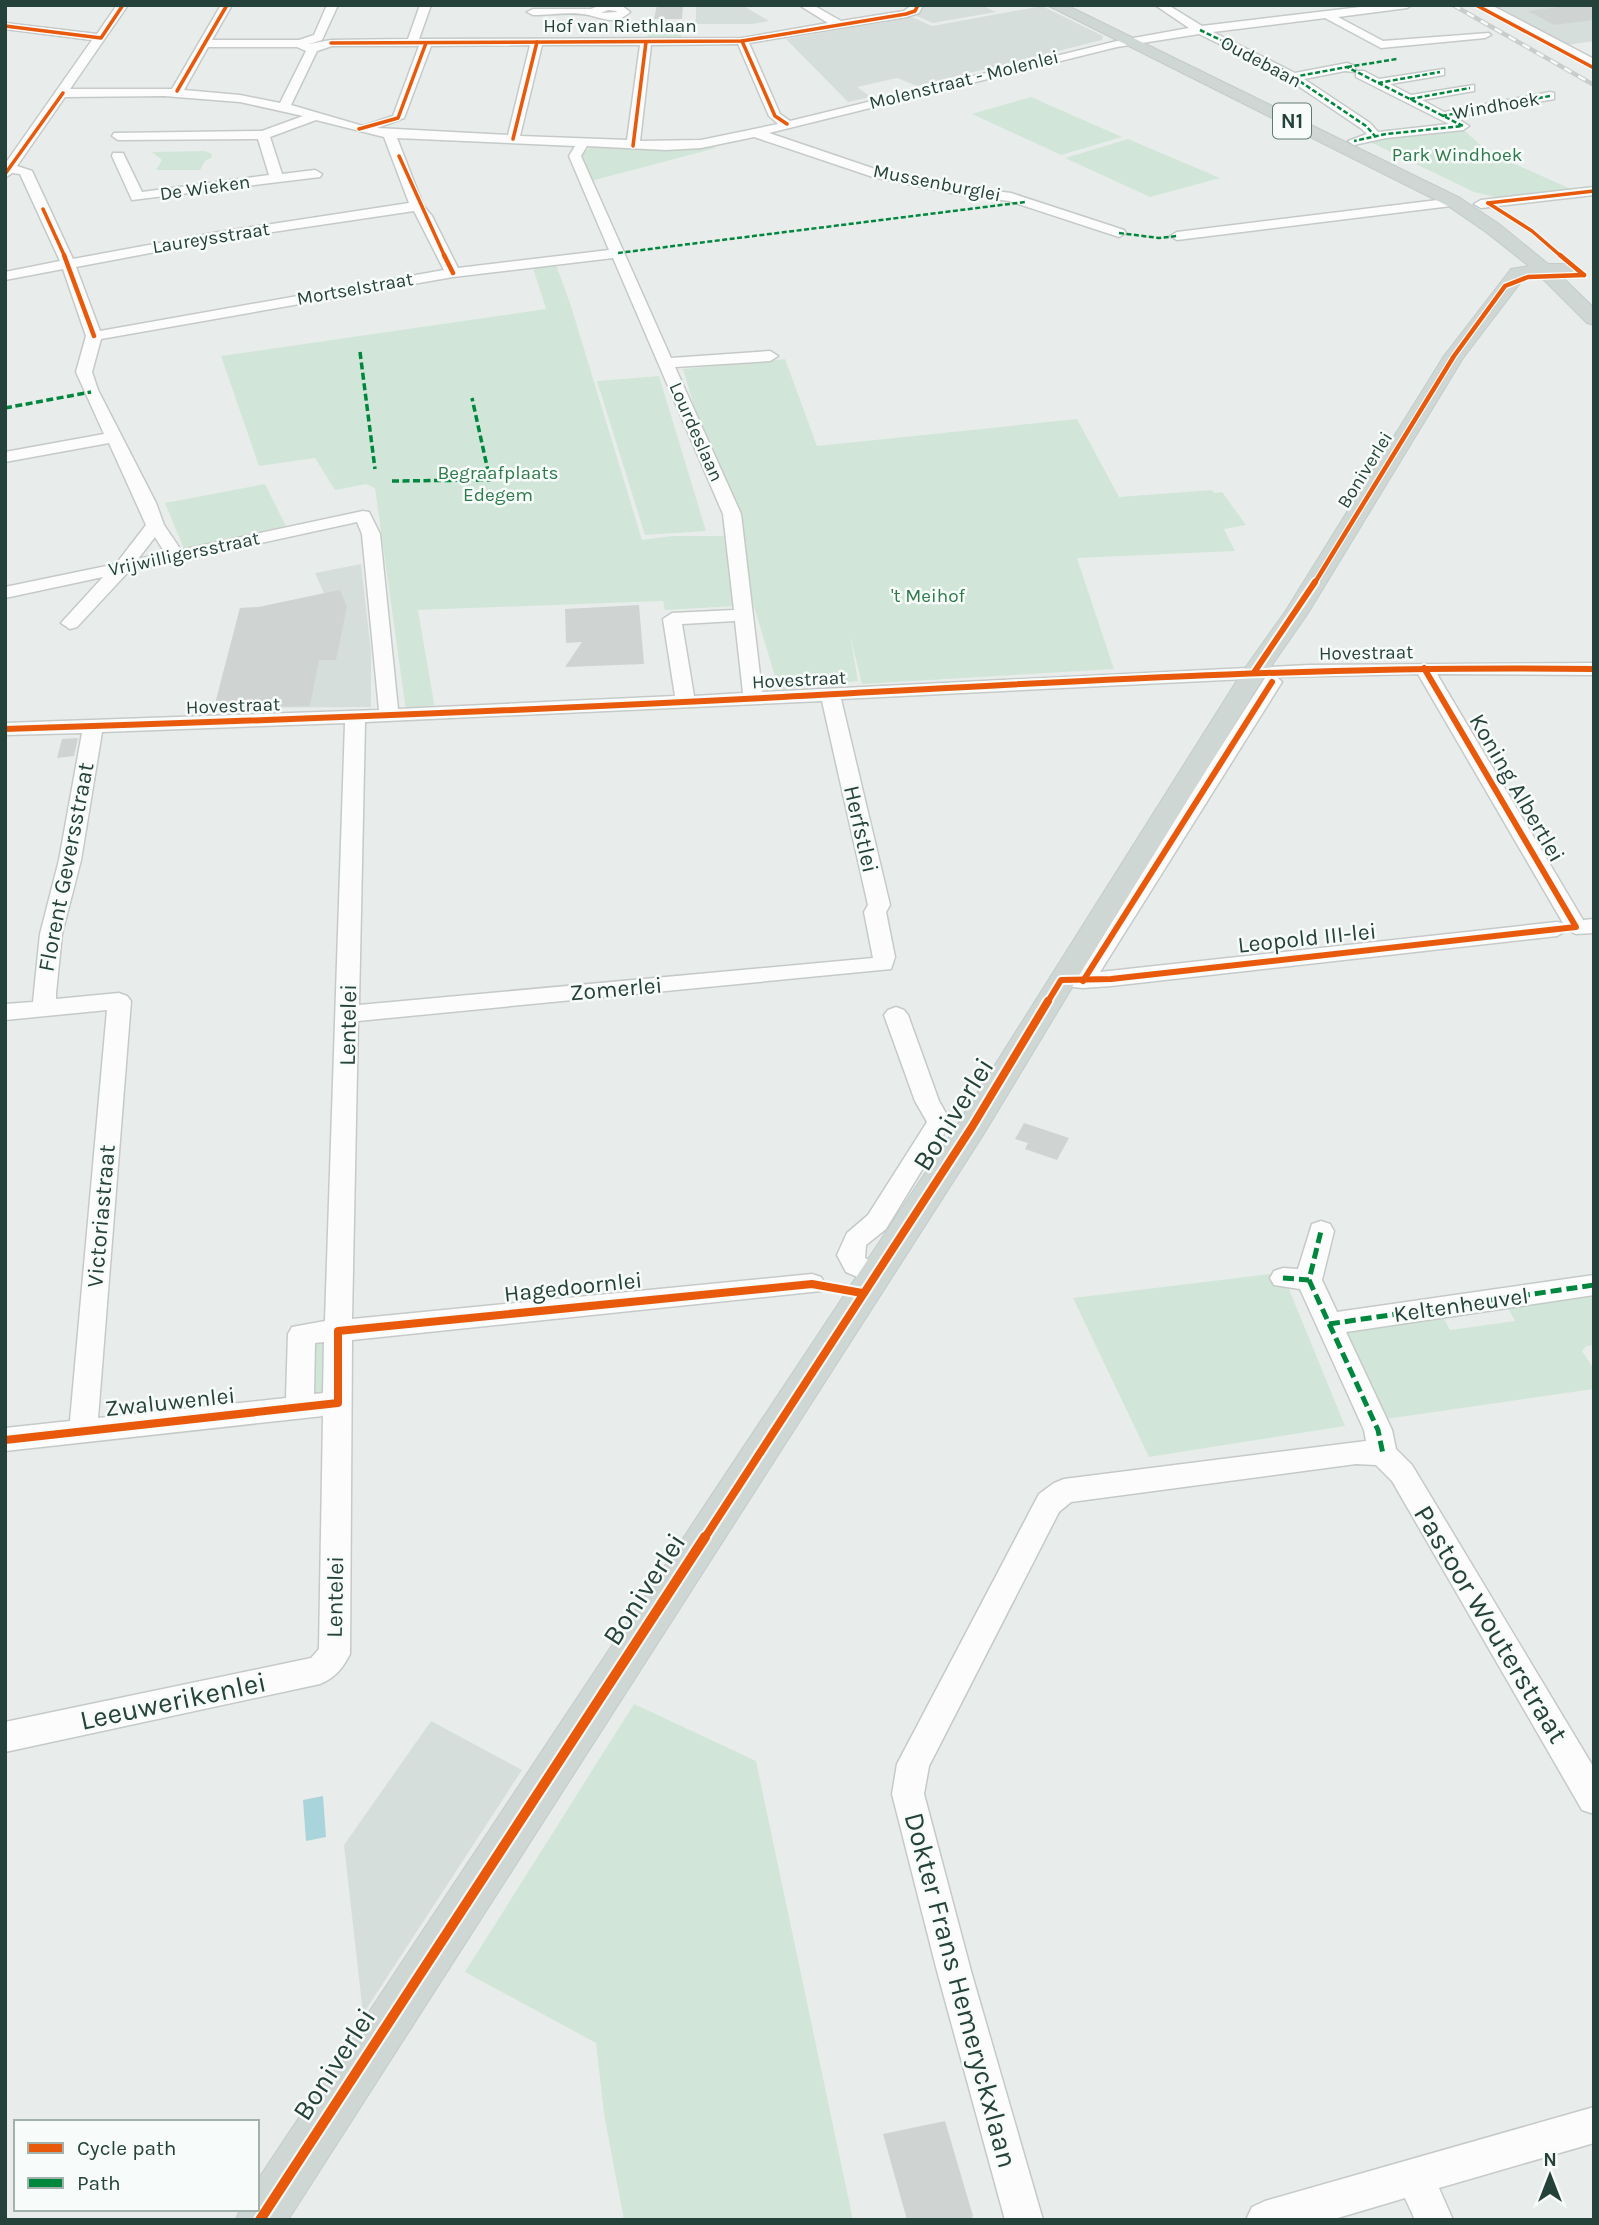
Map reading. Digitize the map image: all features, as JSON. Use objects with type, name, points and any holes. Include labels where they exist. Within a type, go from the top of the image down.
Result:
[{"type":"main road","name":"N1","points":[[1054,5],[1354,141],[1481,204],[1552,265],[1594,296]]},
{"type":"main road","name":"N1","points":[[1074,5],[1136,40],[1454,202],[1520,247],[1552,265],[1594,319]]},
{"type":"main road","name":"Boniverlei","points":[[260,2220],[874,1274],[1072,980],[1263,677],[1296,613],[1454,356],[1507,277],[1520,247]]},
{"type":"main road","name":"Boniverlei","points":[[1507,277],[1552,265]]},
{"type":"street","points":[[7,170],[124,5]]},
{"type":"street","points":[[177,91],[227,5]]},
{"type":"street","points":[[284,107],[333,5]]},
{"type":"street","points":[[412,43],[426,5]]},
{"type":"street","points":[[804,5],[841,26]]},
{"type":"street","name":"Hof van Riethlaan","points":[[315,43],[426,43],[531,26],[646,42],[742,41],[905,14],[915,11],[918,5]]},
{"type":"street","name":"Oudebaan","points":[[1160,5],[1200,30],[1293,77],[1366,126],[1375,136]]},
{"type":"street","name":"Molenstraat - Molenlei","points":[[633,144],[695,145],[755,134],[786,124],[1136,40],[1407,5]]},
{"type":"street","points":[[1482,5],[1594,64]]},
{"type":"street","points":[[513,139],[531,26],[592,12]]},
{"type":"street","points":[[1327,15],[1381,45],[1485,35]]},
{"type":"street","points":[[5,26],[101,38]]},
{"type":"street","points":[[742,41],[775,116],[786,124]]},
{"type":"street","points":[[633,144],[646,42]]},
{"type":"street","points":[[204,44],[300,43],[303,47],[315,43]]},
{"type":"street","points":[[359,129],[398,118],[426,43]]},
{"type":"street","points":[[1293,77],[1353,70],[1397,58]]},
{"type":"street","name":"Windhoek","points":[[1353,70],[1463,126],[1375,136]]},
{"type":"street","name":"Windhoek","points":[[1378,83],[1440,72]]},
{"type":"street","name":"Windhoek","points":[[1410,99],[1470,88]]},
{"type":"street","points":[[64,91],[177,91],[244,99],[284,107],[359,129],[389,134],[633,144]]},
{"type":"street","name":"Windhoek","points":[[1443,116],[1550,96]]},
{"type":"street","points":[[118,135],[263,135],[313,117]]},
{"type":"street","points":[[389,134],[417,206],[453,273]]},
{"type":"street","name":"Mussenburglei","points":[[755,134],[878,174],[956,190],[1011,197],[1119,233]]},
{"type":"street","name":"De Wieken","points":[[263,135],[277,178]]},
{"type":"street","points":[[399,156],[413,135]]},
{"type":"street","points":[[1354,141],[1375,136]]},
{"type":"street","points":[[537,140],[582,144],[633,144]]},
{"type":"street","name":"Lourdeslaan","points":[[582,144],[575,156],[732,514],[753,698]]},
{"type":"street","name":"De Wieken","points":[[118,156],[137,197],[315,174]]},
{"type":"street","points":[[7,170],[25,170],[68,264],[94,336],[84,372],[91,392],[115,437],[155,525],[176,556]]},
{"type":"street","points":[[1481,204],[1594,191]]},
{"type":"street","points":[[1177,236],[1454,202]]},
{"type":"street","name":"Laureysstraat","points":[[5,276],[219,236],[417,206]]},
{"type":"street","name":"Mortselstraat","points":[[94,336],[453,273],[618,253]]},
{"type":"street","points":[[666,363],[770,356]]},
{"type":"street","points":[[5,457],[115,437]]},
{"type":"street","name":"Vrijwilligersstraat","points":[[5,593],[363,516],[371,534],[382,620],[388,716]]},
{"type":"street","points":[[70,623],[122,568],[155,525]]},
{"type":"street","points":[[685,700],[673,619],[745,615]]},
{"type":"street","name":"Hovestraat","points":[[5,729],[355,718],[685,700],[1424,668],[1594,669]]},
{"type":"street","name":"Koning Albertlei","points":[[1424,668],[1576,927]]},
{"type":"street","name":"Herfstlei","points":[[830,694],[879,905],[875,912],[883,964]]},
{"type":"street","name":"Lentelei","points":[[334,1654],[338,1331],[349,1014],[355,718]]},
{"type":"street","name":"Florent Geversstraat","points":[[45,1008],[43,989],[70,860],[93,726]]},
{"type":"street","name":"Leopold III-lei","points":[[1072,980],[1576,927]]},
{"type":"street","name":"Zomerlei","points":[[349,1014],[883,964]]},
{"type":"street","name":"Victoriastraat","points":[[45,1008],[119,1001],[83,1432]]},
{"type":"street","points":[[5,1012],[45,1008]]},
{"type":"street","points":[[896,1014],[927,1101],[939,1122],[972,1127]]},
{"type":"street","name":"Boniverlei","points":[[874,1274],[855,1265],[850,1255],[852,1245],[862,1230],[877,1222],[939,1122]]},
{"type":"street","points":[[1321,1231],[1296,1279],[1329,1324],[1378,1430],[1382,1454]]},
{"type":"street","name":"Hagedoornlei","points":[[338,1331],[812,1284]]},
{"type":"street","name":"Keltenheuvel","points":[[1329,1324],[1594,1285]]},
{"type":"street","points":[[300,1407],[302,1334],[338,1331]]},
{"type":"street","name":"Zwaluwenlei","points":[[5,1440],[338,1403]]},
{"type":"street","name":"Dokter Frans Hemeryckxlaan","points":[[1024,2220],[908,1794],[913,1764],[1049,1503],[1064,1491],[1356,1452],[1382,1454]]},
{"type":"street","name":"Pastoor Wouterstraat","points":[[1382,1454],[1402,1473],[1594,1799]]},
{"type":"street","name":"Leeuwerikenlei","points":[[5,1737],[320,1670],[334,1654]]},
{"type":"street","points":[[1265,2220],[1594,2125]]},
{"type":"street","points":[[1415,2177],[1433,2220]]},
{"type":"shaded area","points":[[696,5],[742,5],[769,21],[752,24],[692,24],[696,20]]},
{"type":"shaded area","points":[[923,5],[981,5],[996,12],[933,23],[916,16],[923,10]]},
{"type":"shaded area","points":[[1491,5],[1594,5],[1594,41],[1566,45]]},
{"type":"shaded area","points":[[1042,6],[1103,36],[1102,40],[917,86],[897,78],[857,87],[871,97],[848,102],[786,39],[912,17],[932,26]]},
{"type":"shaded area","points":[[361,564],[371,652],[371,707],[214,708],[240,608],[259,607],[324,593],[315,573]]},
{"type":"shaded area","points":[[431,1721],[522,1770],[363,2014],[344,1845]]},
{"type":"green space","points":[[651,22],[683,22],[681,39],[647,39]]},
{"type":"green space","points":[[1031,97],[1122,137],[1061,155],[972,114]]},
{"type":"green space","name":"Park Windhoek","points":[[1463,129],[1488,152],[1571,189],[1500,198],[1474,192],[1366,140]]},
{"type":"green space","points":[[1128,139],[1220,178],[1150,197],[1065,158]]},
{"type":"green space","points":[[706,145],[716,148],[591,181],[582,155],[589,148],[597,147]]},
{"type":"green space","points":[[152,152],[211,153],[212,157],[205,161],[200,170],[156,170],[162,160]]},
{"type":"green space","name":"Begraafplaats Edegem","points":[[556,265],[642,540],[672,536],[724,536],[736,606],[665,610],[663,601],[418,610],[435,709],[406,711],[375,488],[366,484],[335,490],[315,458],[259,466],[221,356],[546,309],[533,268]]},
{"type":"green space","name":"'t Meihof","points":[[785,359],[817,446],[1077,419],[1119,497],[1212,490],[1214,493],[1222,492],[1246,525],[1224,529],[1235,551],[1077,558],[1114,669],[862,684],[850,635],[858,681],[779,690],[683,369]]},
{"type":"green space","points":[[659,376],[706,531],[645,535],[597,381]]},
{"type":"green space","points":[[265,484],[286,526],[184,549],[165,503]]},
{"type":"green space","points":[[1279,1273],[1286,1282],[1345,1426],[1149,1457],[1073,1298]]},
{"type":"green space","points":[[1594,1291],[1594,1345],[1586,1346],[1582,1351],[1594,1369],[1594,1389],[1386,1419],[1346,1336],[1356,1327],[1442,1315],[1450,1330],[1515,1321],[1507,1306]]},
{"type":"green space","points":[[327,1338],[324,1396],[314,1394],[314,1345]]},
{"type":"green space","points":[[634,1704],[756,1761],[853,2220],[624,2220],[604,2114],[596,2043],[465,1972]]},
{"type":"water","points":[[323,1796],[326,1837],[306,1841],[303,1800]]},
{"type":"building","points":[[657,5],[683,5],[682,19],[654,19]]},
{"type":"building","points":[[1594,5],[1594,20],[1554,25],[1528,11]]},
{"type":"building","points":[[340,590],[347,607],[336,660],[319,660],[310,706],[214,708],[240,608],[259,607]]},
{"type":"building","points":[[639,605],[644,664],[565,667],[582,642],[566,643],[565,609]]},
{"type":"building","points":[[78,738],[74,756],[57,758],[62,739]]},
{"type":"building","points":[[1024,1123],[1069,1138],[1057,1160],[1025,1149],[1028,1143],[1015,1139]]},
{"type":"building","points":[[945,2121],[973,2216],[971,2220],[907,2220],[883,2134]]},
{"type":"railway","points":[[1453,5],[1594,85]]},
{"type":"marked path","points":[[1200,30],[1283,70],[1366,126],[1375,136]]},
{"type":"marked path","points":[[1347,67],[1397,59]]},
{"type":"marked path","points":[[1293,77],[1347,67],[1463,126],[1386,134],[1354,141]]},
{"type":"marked path","points":[[1378,83],[1440,72]]},
{"type":"marked path","points":[[1410,99],[1470,88]]},
{"type":"marked path","points":[[1442,116],[1550,96]]},
{"type":"marked path","points":[[618,253],[1025,202]]},
{"type":"marked path","points":[[1119,233],[1159,238],[1177,236]]},
{"type":"marked path","points":[[360,352],[375,469]]},
{"type":"marked path","points":[[5,408],[91,392]]},
{"type":"marked path","points":[[392,481],[490,480],[472,398]]},
{"type":"marked path","points":[[1283,1278],[1309,1280],[1321,1231]]},
{"type":"marked path","points":[[1309,1280],[1378,1430],[1383,1454]]},
{"type":"marked path","points":[[1329,1324],[1594,1285]]},
{"type":"cycle path","points":[[5,26],[101,38],[123,5]]},
{"type":"cycle path","points":[[177,91],[227,5]]},
{"type":"cycle path","points":[[331,43],[742,41],[906,14],[915,11],[918,5]]},
{"type":"cycle path","points":[[1476,5],[1594,68]]},
{"type":"cycle path","points":[[742,41],[775,116],[787,124]]},
{"type":"cycle path","points":[[513,139],[537,42]]},
{"type":"cycle path","points":[[633,146],[646,42]]},
{"type":"cycle path","points":[[359,129],[398,118],[426,43]]},
{"type":"cycle path","points":[[5,174],[63,93]]},
{"type":"cycle path","points":[[399,156],[417,201],[453,273]]},
{"type":"cycle path","points":[[1488,203],[1594,191]]},
{"type":"cycle path","points":[[1488,203],[1532,231],[1584,275]]},
{"type":"cycle path","points":[[43,209],[68,264],[94,336]]},
{"type":"cycle path","points":[[1255,671],[1296,613],[1454,356],[1505,286],[1528,277],[1584,275]]},
{"type":"cycle path","points":[[5,729],[524,710],[1214,674],[1404,668],[1594,669]]},
{"type":"cycle path","points":[[260,2220],[972,1127],[1061,980],[1111,979],[1576,927],[1424,668]]},
{"type":"cycle path","points":[[1083,981],[1272,682]]},
{"type":"cycle path","points":[[5,1440],[338,1403],[338,1331],[812,1284],[862,1293]]}]
